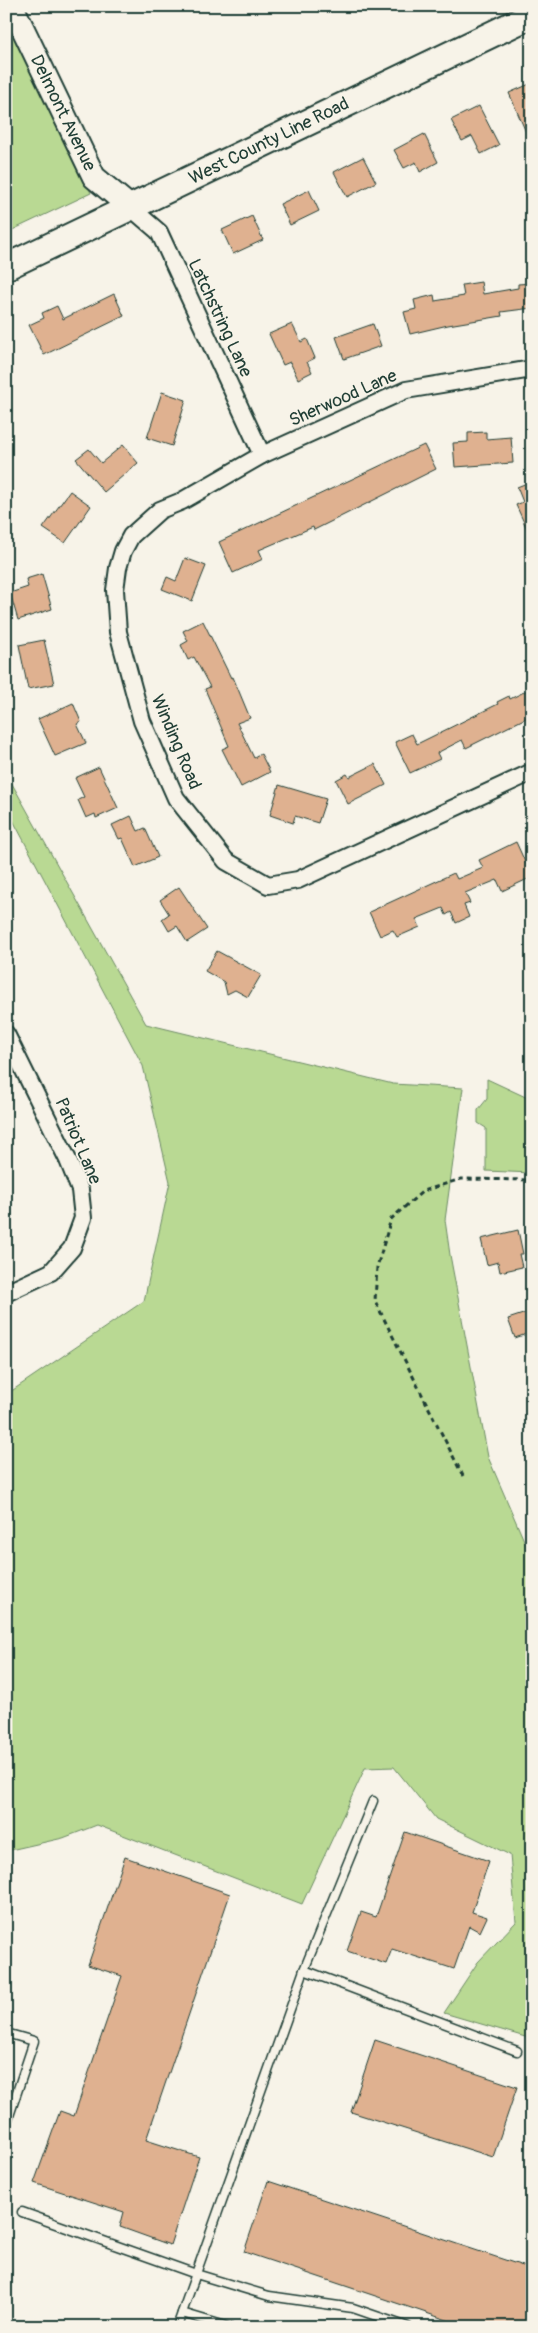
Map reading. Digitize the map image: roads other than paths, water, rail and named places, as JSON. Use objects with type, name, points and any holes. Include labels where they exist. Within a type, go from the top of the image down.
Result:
[{"type":"main road","name":"West County Line Road","points":[[6,267],[532,15]]},
{"type":"street","name":"Delmont Avenue","points":[[12,6],[94,177],[130,208]]},
{"type":"street","name":"Latchstring Lane","points":[[130,208],[159,232],[262,455]]},
{"type":"street","name":"Sherwood Lane","points":[[262,455],[406,390],[532,369]]},
{"type":"street","name":"Winding Road","points":[[262,455],[182,501],[160,510],[144,522],[131,536],[118,568],[115,590],[118,632],[142,721],[176,798],[205,838],[226,861],[268,884],[298,880],[532,772]]},
{"type":"street","name":"Patriot Lane","points":[[6,1034],[68,1160],[80,1190],[83,1218],[72,1248],[51,1272],[6,1293]]},
{"type":"lane","points":[[177,2327],[304,1970],[374,1801]]},
{"type":"lane","points":[[304,1970],[517,2051]]},
{"type":"lane","points":[[6,2033],[34,2042],[6,2124]]},
{"type":"lane","points":[[22,2212],[196,2274],[269,2296],[352,2308],[408,2327]]},
{"type":"lane","points":[[182,2313],[229,2327]]}]
